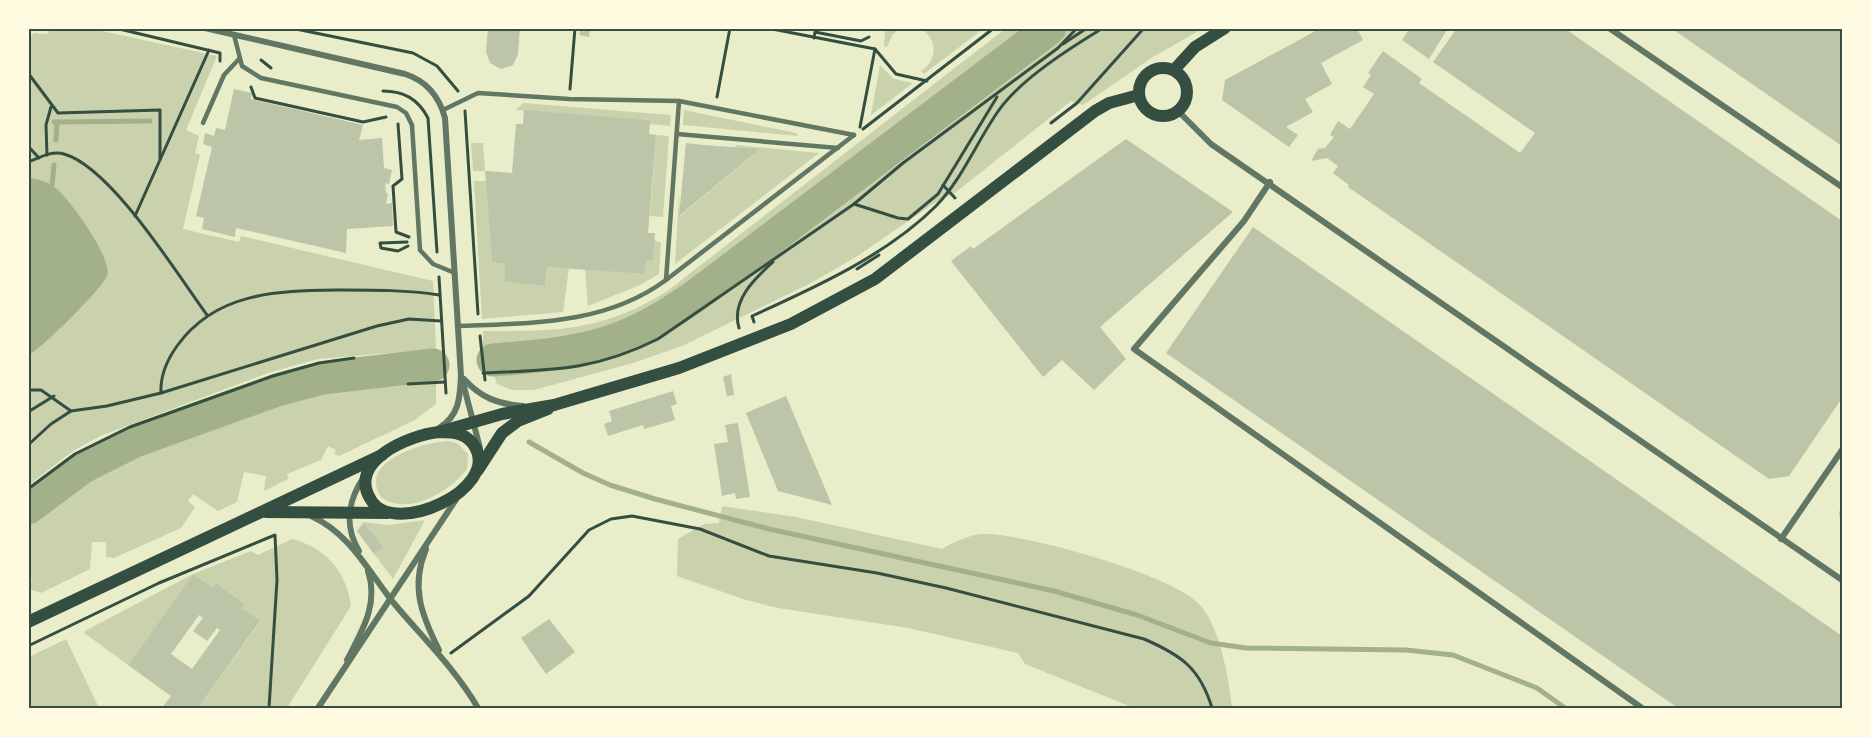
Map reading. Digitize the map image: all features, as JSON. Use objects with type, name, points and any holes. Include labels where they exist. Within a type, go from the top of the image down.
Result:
[{"type":"main road","points":[[1174,70],[1195,47],[1226,28]]},
{"type":"main road","points":[[1160,68],[1174,70],[1187,86],[1186,100],[1178,111],[1168,116],[1157,116],[1147,111],[1139,95],[1140,84],[1148,73],[1160,68]]},
{"type":"main road","points":[[265,512],[394,513],[425,510],[445,502],[462,490],[502,433],[518,421],[554,405],[679,368],[791,324],[819,310],[874,279],[916,250],[1095,111],[1109,103],[1139,95]]},
{"type":"main road","points":[[28,621],[265,512],[382,455],[399,443],[535,406],[554,405]]},
{"type":"main road","points":[[434,432],[461,434],[471,441],[477,450],[477,468]]},
{"type":"main road","points":[[382,455],[368,471],[365,483],[367,494],[373,504],[383,511],[394,513]]},
{"type":"street","points":[[1609,28],[1842,187]]},
{"type":"street","points":[[207,29],[414,76],[434,93],[443,110],[461,376],[460,400],[456,412],[448,422],[434,432]]},
{"type":"street","points":[[1178,111],[1211,144],[1270,182],[1842,580]]},
{"type":"street","points":[[1270,182],[1244,220],[1134,349],[1642,708]]},
{"type":"street","points":[[461,376],[475,392],[491,400],[535,406]]},
{"type":"street","points":[[461,376],[480,450],[477,468]]},
{"type":"street","points":[[1781,538],[1842,450]]},
{"type":"street","points":[[338,677],[370,612],[372,582],[366,564],[352,537],[348,520],[355,494],[368,471]]},
{"type":"street","points":[[318,708],[392,600],[434,530],[462,490]]},
{"type":"street","points":[[295,513],[325,522],[338,532],[366,564],[392,600],[444,659],[478,708]]},
{"type":"street","points":[[434,530],[423,558],[418,580],[418,596],[426,624],[444,659]]},
{"type":"lane","points":[[234,35],[239,59],[246,70],[261,78],[397,107],[406,113],[412,125],[420,250],[429,261],[455,273]]},
{"type":"lane","points":[[202,123],[224,75],[239,59]]},
{"type":"lane","points":[[443,110],[478,93],[569,99],[679,101],[854,135],[666,280],[618,306],[572,320],[458,326]]},
{"type":"lane","points":[[666,280],[679,101]]},
{"type":"lane","points":[[677,134],[838,148]]},
{"type":"path","points":[[115,28],[220,53],[216,71]]},
{"type":"path","points":[[569,99],[575,28]]},
{"type":"path","points":[[715,108],[730,28]]},
{"type":"path","points":[[766,28],[875,50],[896,74],[927,81]]},
{"type":"path","points":[[875,50],[859,132],[994,28]]},
{"type":"path","points":[[1059,48],[1077,28]]},
{"type":"path","points":[[483,373],[581,367],[634,351],[688,320],[741,280],[854,204],[903,163],[1087,28]]},
{"type":"path","points":[[728,332],[754,322],[752,316],[814,288],[862,260],[908,229],[935,207],[949,191],[1008,98],[1030,79],[1103,28]]},
{"type":"path","points":[[1049,125],[1077,103],[1144,28]]},
{"type":"path","points":[[814,38],[815,32],[861,41],[869,37],[866,48]]},
{"type":"path","points":[[135,216],[209,50]]},
{"type":"path","points":[[261,60],[270,68],[282,70]]},
{"type":"path","points":[[29,76],[51,107],[58,112],[160,110],[160,159]]},
{"type":"path","points":[[249,83],[255,98],[363,122],[387,117],[395,119],[398,123],[402,179],[393,186],[396,232],[409,237],[409,242],[407,247],[401,251],[381,248],[380,243],[409,242]]},
{"type":"path","points":[[374,91],[392,91],[409,96],[420,105],[428,118],[444,370]]},
{"type":"path","points":[[854,204],[898,219],[908,219],[931,200],[943,185],[998,95]]},
{"type":"path","points":[[47,155],[46,125],[51,107]]},
{"type":"path","points":[[28,146],[39,158]]},
{"type":"path","points":[[28,162],[47,155],[65,154],[84,165],[124,202],[207,315]]},
{"type":"path","points":[[832,284],[905,236],[955,198],[943,185]]},
{"type":"path","points":[[739,328],[736,312],[743,296],[752,282],[778,257]]},
{"type":"path","points":[[161,393],[163,372],[184,336],[207,315],[229,304],[271,292],[410,291],[439,295]]},
{"type":"path","points":[[28,446],[51,424],[71,411],[107,406],[161,393],[377,326],[409,319],[441,321]]},
{"type":"path","points":[[28,489],[75,454],[129,427],[273,376],[319,363],[354,358]]},
{"type":"path","points":[[482,368],[487,385]]},
{"type":"path","points":[[408,384],[445,382]]},
{"type":"path","points":[[28,390],[41,390],[54,396],[71,411]]},
{"type":"path","points":[[28,412],[54,396]]},
{"type":"path","points":[[444,659],[530,596],[589,530],[611,519],[632,516],[700,529],[769,556],[877,573],[946,588],[1144,639],[1172,651],[1186,662],[1207,692],[1212,708]]},
{"type":"path","points":[[28,646],[159,583],[275,535],[277,580],[269,708]]},
{"type":"shaded area","points":[[49,29],[93,29],[217,56],[186,130],[199,136],[195,153],[200,155],[183,229],[239,242],[241,236],[433,281],[436,349],[318,359],[271,372],[100,436],[73,451],[29,485],[28,38],[34,33],[48,34]]},
{"type":"shaded area","points":[[885,29],[900,29],[893,34],[887,47],[884,46]]},
{"type":"shaded area","points":[[921,29],[983,29],[924,74],[921,71],[931,61],[934,50],[931,38]]},
{"type":"shaded area","points":[[1005,29],[1031,29],[649,314],[608,331],[568,341],[483,346],[483,331],[534,331],[599,322],[620,315],[666,292]]},
{"type":"shaded area","points":[[1070,29],[1202,29],[1153,57],[1083,105],[1071,101],[956,192],[933,204],[859,255],[811,283],[682,346],[633,363],[534,390],[512,390],[497,384],[492,370],[547,367],[594,360],[638,345],[687,318]]},
{"type":"shaded area","points":[[880,65],[894,79],[913,83],[871,115]]},
{"type":"shaded area","points":[[523,103],[671,115],[670,126],[650,124],[649,120],[516,110]]},
{"type":"shaded area","points":[[684,110],[796,133],[798,136],[683,125]]},
{"type":"shaded area","points":[[656,135],[669,136],[663,217],[650,216]]},
{"type":"shaded area","points":[[471,143],[483,143],[485,171],[473,171]]},
{"type":"shaded area","points":[[736,145],[819,153],[675,264],[679,195],[680,216],[759,150],[735,147]]},
{"type":"shaded area","points":[[29,178],[55,187],[81,218],[104,257],[107,276],[84,305],[29,355]]},
{"type":"shaded area","points":[[474,181],[486,181],[492,262],[505,264],[505,282],[545,286],[547,267],[569,268],[563,312],[482,319]]},
{"type":"shaded area","points":[[654,240],[661,243],[659,274],[640,285],[588,306],[585,269],[645,274],[646,260],[653,260]]},
{"type":"shaded area","points":[[436,380],[436,404],[415,420],[339,456],[334,454],[336,450],[328,446],[321,460],[287,474],[288,479],[264,491],[266,476],[244,472],[237,502],[218,511],[193,494],[188,501],[195,507],[181,528],[114,558],[106,557],[106,542],[92,542],[90,569],[41,593],[29,589],[32,580],[29,578],[29,524],[90,477],[114,464],[281,402],[325,390]]},
{"type":"shaded area","points":[[449,441],[457,443],[468,454],[467,469],[450,486],[415,503],[403,504],[381,497],[376,484],[378,473],[385,464],[410,450]]},
{"type":"shaded area","points":[[722,506],[796,517],[942,549],[974,535],[1005,536],[1064,549],[1132,569],[1185,593],[1200,605],[1213,626],[1218,640],[1229,683],[1232,708],[1134,708],[1025,664],[1018,653],[908,628],[778,608],[743,599],[677,576],[678,539],[704,524],[719,523]]},
{"type":"shaded area","points":[[425,520],[393,579],[357,531],[363,522],[388,525]]},
{"type":"shaded area","points":[[292,539],[315,548],[339,572],[351,606],[287,708],[198,708],[260,622],[242,608],[245,604],[216,583],[212,587],[193,574],[251,551],[258,555]]},
{"type":"shaded area","points":[[193,574],[128,665],[83,632]]},
{"type":"shaded area","points":[[66,639],[99,708],[29,708],[29,657]]},
{"type":"building","points":[[488,28],[520,28],[518,54],[513,65],[501,69],[490,63],[486,52]]},
{"type":"building","points":[[581,28],[590,28],[589,37],[579,35]]},
{"type":"building","points":[[1321,28],[1357,28],[1363,40],[1321,63],[1332,84],[1305,99],[1313,112],[1286,127],[1298,135],[1289,147],[1222,100],[1225,80]]},
{"type":"building","points":[[1410,28],[1448,28],[1429,59],[1402,40]]},
{"type":"building","points":[[1457,28],[1564,28],[1842,221],[1842,398],[1789,476],[1769,479],[1348,187],[1349,185],[1333,173],[1338,166],[1327,158],[1311,161],[1318,149],[1325,148],[1334,137],[1330,135],[1338,121],[1350,129],[1374,94],[1363,87],[1371,75],[1368,73],[1383,51],[1422,79],[1419,83],[1520,153],[1535,133],[1433,62]]},
{"type":"building","points":[[1671,28],[1842,28],[1842,146],[1723,64]]},
{"type":"building","points":[[234,89],[252,93],[251,99],[363,125],[359,140],[382,138],[384,168],[392,170],[389,184],[385,183],[386,193],[388,193],[386,204],[392,203],[393,226],[347,229],[346,253],[236,228],[235,237],[202,229],[204,218],[196,216],[212,147],[203,144],[205,133],[214,136],[216,128],[225,130]]},
{"type":"building","points":[[524,110],[650,120],[649,134],[656,135],[648,233],[655,233],[653,260],[646,260],[645,274],[547,267],[545,286],[505,282],[505,264],[492,262],[485,171],[512,173],[516,124],[523,124]]},
{"type":"building","points":[[1126,139],[1233,212],[1100,327],[1126,359],[1094,390],[1062,360],[1043,377],[951,261],[971,246],[973,249]]},
{"type":"building","points":[[686,143],[704,145],[760,149],[679,216]]},
{"type":"building","points":[[1253,227],[1842,636],[1842,708],[1678,708],[1166,353]]},
{"type":"building","points":[[731,374],[734,395],[727,396],[723,377]]},
{"type":"building","points":[[673,391],[677,404],[671,406],[675,420],[644,429],[643,425],[608,436],[604,424],[612,421],[609,411]]},
{"type":"building","points":[[786,396],[832,505],[778,491],[746,413]]},
{"type":"building","points":[[738,423],[750,497],[736,499],[735,493],[722,496],[714,444],[728,442],[725,425]]},
{"type":"building","points":[[1842,507],[1842,524],[1841,524],[1839,512]]},
{"type":"building","points":[[365,524],[383,547],[374,554],[357,531]]},
{"type":"building","points":[[193,574],[212,587],[216,583],[245,604],[242,608],[260,621],[198,708],[162,708],[171,696],[128,665]],"holes":[[[199,615],[203,618],[193,631],[207,641],[217,628],[220,630],[192,669],[171,654]]]},
{"type":"building","points":[[549,619],[575,652],[546,674],[521,638]]},
{"type":"waterway","points":[[493,360],[581,349],[606,343],[653,323],[706,288],[1050,28]]},
{"type":"waterway","points":[[54,122],[150,121]]},
{"type":"waterway","points":[[56,140],[57,122]]},
{"type":"waterway","points":[[52,185],[54,165]]},
{"type":"waterway","points":[[28,508],[83,467],[135,441],[277,390],[322,378],[433,365]]},
{"type":"waterway","points":[[529,442],[583,473],[610,485],[655,499],[769,529],[1054,591],[1137,615],[1211,643],[1246,648],[1406,650],[1453,655],[1537,688],[1565,708]]}]
